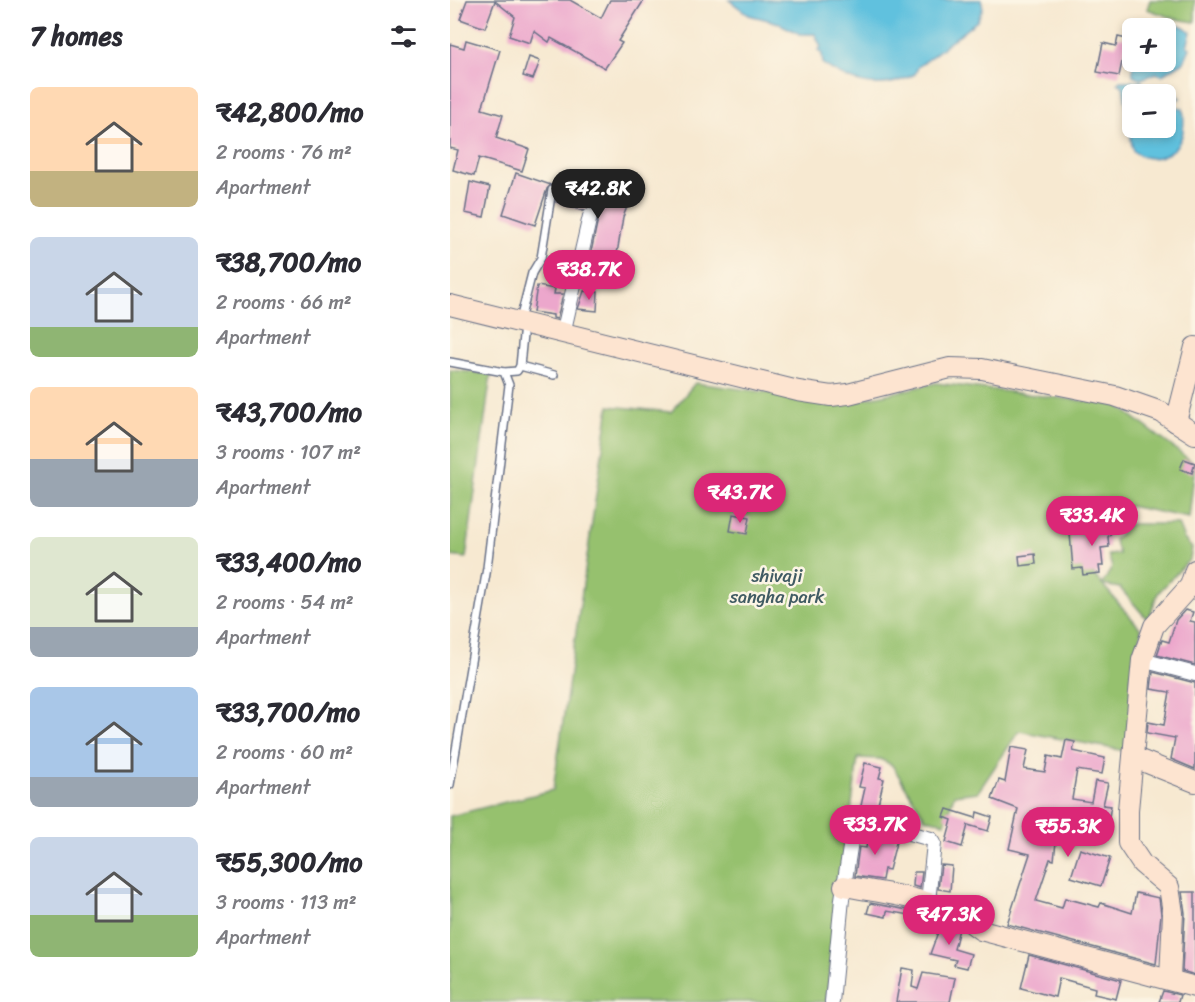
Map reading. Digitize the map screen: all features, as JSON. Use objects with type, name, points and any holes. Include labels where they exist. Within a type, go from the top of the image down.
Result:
[{"type":"street","points":[[563,334],[579,274],[590,216]]},
{"type":"street","points":[[450,305],[798,391],[831,396],[848,394],[950,368],[982,369],[1115,396],[1161,412],[1195,434]]},
{"type":"street","points":[[1176,422],[1195,347]]},
{"type":"street","points":[[1170,978],[1173,913],[1169,887],[1142,864],[1128,843],[1142,660],[1155,626],[1190,586],[1195,570]]},
{"type":"street","points":[[1142,660],[1195,674]]},
{"type":"street","points":[[1135,758],[1195,782]]},
{"type":"street","points":[[832,1002],[844,886],[854,822],[858,819],[931,839],[934,843],[928,902]]},
{"type":"street","points":[[844,886],[928,902],[962,915],[981,930],[1170,978],[1195,987]]},
{"type":"lane","points":[[450,362],[504,372],[517,371],[520,366],[522,324],[532,273],[541,258],[552,190]]},
{"type":"lane","points":[[520,366],[554,375]]},
{"type":"lane","points":[[450,785],[471,670],[501,462],[509,385],[504,372]]},
{"type":"green space","points":[[1150,0],[1195,0],[1195,22],[1176,19],[1147,9]]},
{"type":"green space","points":[[450,370],[491,374],[466,558],[450,556]]},
{"type":"green space","name":"shivaji sangha park","points":[[695,383],[847,403],[936,383],[1117,405],[1195,464],[1189,518],[1129,506],[1099,538],[1089,569],[1141,629],[1131,752],[1019,731],[978,792],[954,795],[945,823],[925,818],[892,765],[880,759],[858,758],[826,1002],[450,1002],[450,816],[553,790],[609,406],[671,412]]},
{"type":"green space","points":[[1130,524],[1178,524],[1184,539],[1192,548],[1190,559],[1158,593],[1148,620],[1120,588],[1102,585],[1112,567],[1108,555],[1119,554],[1114,540]]},
{"type":"water","points":[[729,0],[981,0],[983,8],[977,21],[918,67],[915,74],[891,83],[868,84],[845,77],[823,64],[822,54],[818,50],[821,47],[815,34],[800,34],[776,22],[749,15]]},
{"type":"water","points":[[1176,25],[1191,32],[1187,46],[1190,48],[1184,62],[1176,67]]},
{"type":"water","points":[[1133,72],[1167,72],[1162,75],[1156,73],[1141,79],[1133,75]]},
{"type":"water","points":[[1120,81],[1141,81],[1143,84],[1122,84],[1118,83]]},
{"type":"water","points":[[1176,107],[1183,108],[1182,136],[1174,149],[1155,158],[1133,151],[1131,138],[1176,138]]},
{"type":"building","points":[[467,0],[570,0],[601,18],[610,0],[644,0],[618,41],[622,43],[605,68],[551,38],[549,42],[534,31],[530,43],[509,36],[515,17],[495,1],[485,28],[460,19]]},
{"type":"building","points":[[1118,37],[1122,38],[1122,62],[1119,76],[1097,72],[1103,43],[1116,46]]},
{"type":"building","points":[[466,40],[500,50],[482,109],[503,115],[496,138],[529,149],[522,171],[479,158],[474,176],[453,170],[458,150],[450,148],[450,44],[464,48]]},
{"type":"building","points":[[529,57],[540,61],[533,79],[523,76]]},
{"type":"building","points":[[516,173],[551,185],[547,189],[535,225],[503,214]]},
{"type":"building","points":[[470,182],[490,187],[484,217],[465,213]]},
{"type":"building","points":[[564,183],[629,202],[623,217],[615,266],[589,262],[599,214],[593,207],[583,211],[556,202],[556,186],[563,188]]},
{"type":"building","points":[[537,286],[555,289],[554,294],[563,294],[557,319],[553,318],[553,315],[533,312]]},
{"type":"building","points":[[584,291],[598,292],[597,311],[578,309]]},
{"type":"building","points":[[1184,459],[1195,463],[1192,473],[1180,469]]},
{"type":"building","points":[[1112,513],[1121,520],[1108,537],[1109,547],[1101,548],[1103,566],[1099,566],[1100,573],[1083,575],[1082,568],[1073,569],[1070,534],[1098,531]]},
{"type":"building","points":[[733,514],[750,517],[747,534],[730,531]]},
{"type":"building","points":[[1035,554],[1036,564],[1020,566],[1019,556]]},
{"type":"building","points":[[1185,610],[1193,612],[1190,621],[1195,622],[1195,665],[1157,655],[1162,640],[1169,642],[1176,620]]},
{"type":"building","points":[[1153,672],[1195,683],[1195,769],[1171,759],[1175,738],[1147,733],[1148,722],[1164,725],[1170,692],[1151,689]]},
{"type":"building","points":[[1066,740],[1075,742],[1073,751],[1105,758],[1102,774],[1077,770],[1072,799],[1091,802],[1095,781],[1108,783],[1103,805],[1111,806],[1108,822],[1059,815],[1054,860],[1050,859],[1036,901],[1062,908],[1065,898],[1099,907],[1101,903],[1132,913],[1136,893],[1159,898],[1161,914],[1156,964],[1007,924],[1030,854],[1009,849],[1018,809],[992,799],[999,780],[1005,782],[1011,747],[1028,750],[1024,769],[1045,772],[1048,756],[1062,759]]},
{"type":"building","points":[[865,763],[882,767],[879,778],[884,779],[878,804],[885,806],[883,816],[860,810],[865,788],[859,787]]},
{"type":"building","points":[[947,809],[976,818],[977,812],[992,817],[988,831],[968,825],[962,847],[946,842],[952,820],[944,817]]},
{"type":"building","points":[[869,831],[897,839],[889,870],[884,869],[882,880],[855,876],[859,847],[866,848]]},
{"type":"building","points":[[1080,849],[1110,858],[1101,886],[1071,877]]},
{"type":"building","points":[[941,865],[952,866],[950,891],[938,889]]},
{"type":"building","points":[[914,872],[922,872],[920,888],[913,886]]},
{"type":"building","points":[[1182,892],[1195,892],[1195,975],[1182,971],[1185,913]]},
{"type":"building","points":[[870,903],[923,914],[922,917],[887,911],[886,917],[867,913]]},
{"type":"building","points":[[942,921],[959,929],[954,949],[971,954],[967,968],[954,965],[956,960],[930,954]]},
{"type":"building","points":[[1029,955],[1121,980],[1116,999],[1094,994],[1095,988],[1059,978],[1055,997],[1021,988]]},
{"type":"building","points":[[902,968],[914,970],[912,987],[918,989],[923,973],[955,978],[950,1002],[896,1002]]},
{"type":"building","points":[[1163,991],[1180,995],[1178,1002],[1159,1002]]}]
